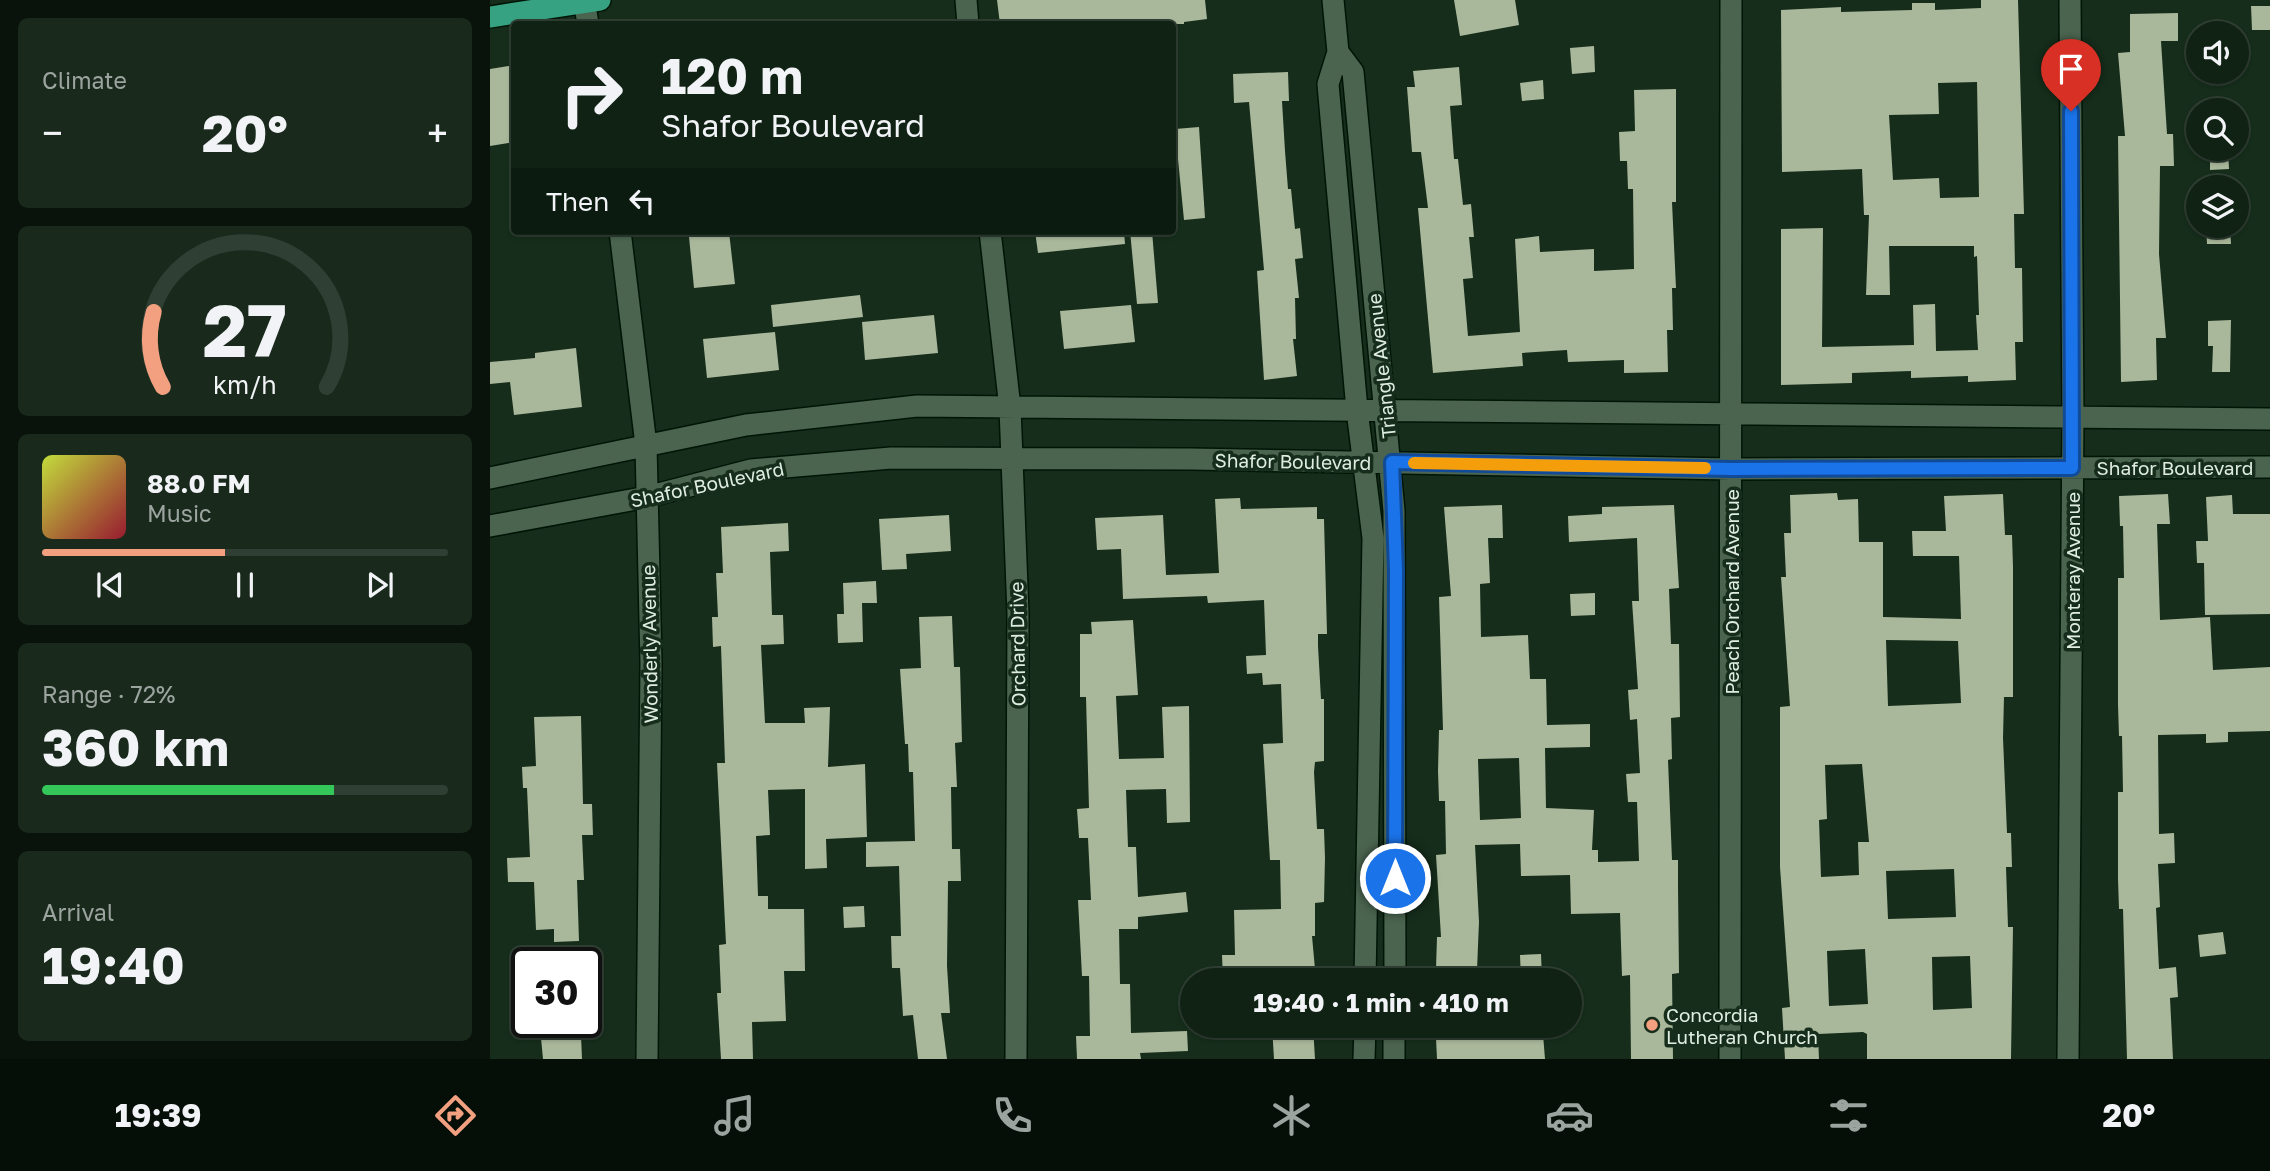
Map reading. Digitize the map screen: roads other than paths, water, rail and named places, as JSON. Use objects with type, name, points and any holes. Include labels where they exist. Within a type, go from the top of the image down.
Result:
[{"type":"main road","points":[[490,17],[590,1]]},
{"type":"street","points":[[966,0],[968,21]]},
{"type":"street","name":"Triangle Avenue","points":[[1334,0],[1338,52],[1328,84],[1357,410],[1373,538],[1365,968]]},
{"type":"street","name":"Peach Orchard Avenue","points":[[1730,1059],[1731,0]]},
{"type":"street","name":"Monteray Avenue","points":[[2068,1059],[2073,418],[2070,0]]},
{"type":"street","points":[[588,21],[590,1]]},
{"type":"street","name":"Triangle Avenue","points":[[1338,52],[1353,72],[1384,410],[1392,462],[1396,570],[1395,968]]},
{"type":"street","name":"Wonderly Avenue","points":[[620,235],[646,445],[651,664],[647,1059]]},
{"type":"street","name":"Orchard Drive","points":[[990,235],[1010,408],[1018,614],[1016,1059]]},
{"type":"street","points":[[490,478],[747,425],[821,414],[917,407],[2270,419]]},
{"type":"street","name":"Shafor Boulevard","points":[[490,526],[647,498],[751,471],[803,464],[891,458],[1012,457],[1731,469],[2270,467]]},
{"type":"street","points":[[1368,801],[1395,801]]},
{"type":"street","points":[[1364,1038],[1364,1059]]},
{"type":"street","points":[[1394,1038],[1394,1059]]},
{"type":"place","name":"Concordia Lutheran Church","points":[[1652,1025]]}]
